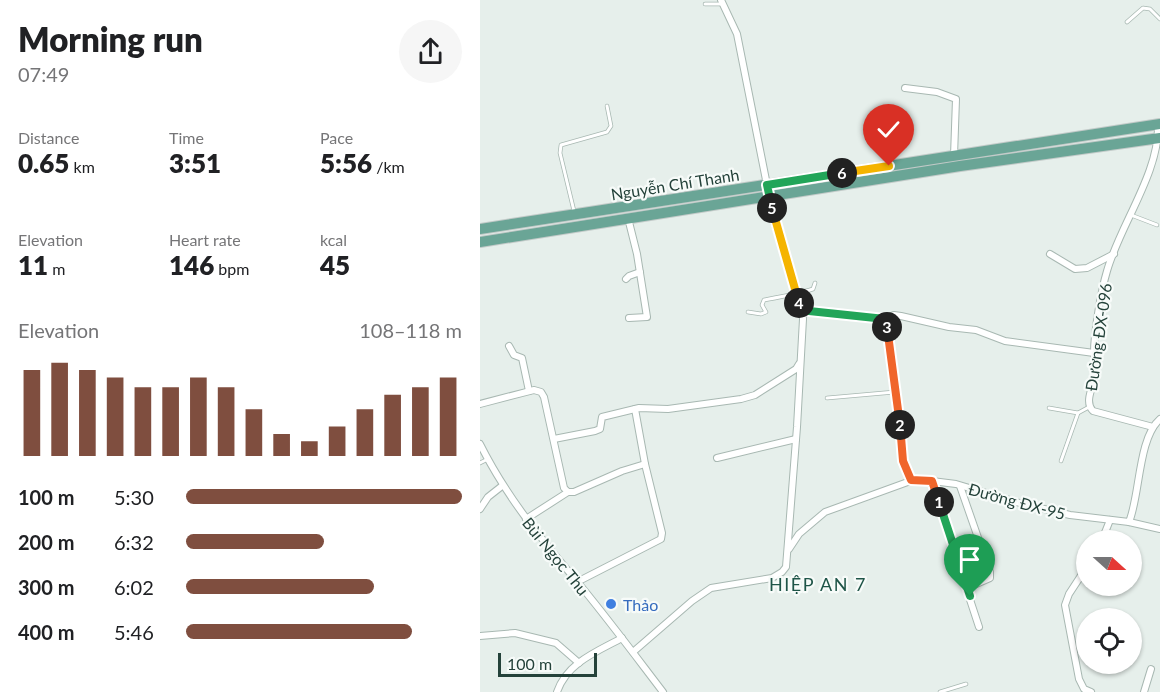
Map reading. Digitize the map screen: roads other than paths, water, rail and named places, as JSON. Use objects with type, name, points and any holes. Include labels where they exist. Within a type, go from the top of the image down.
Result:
[{"type":"main road","name":"Nguyễn Chí Thanh","points":[[480,229],[512,231],[768,190],[954,156],[1159,124]]},
{"type":"main road","name":"Nguyễn Chí Thanh","points":[[768,190],[1160,138]]},
{"type":"main road","name":"Nguyễn Chí Thanh","points":[[480,242],[512,231],[575,216],[627,212]]},
{"type":"street","name":"Đường ĐX-95","points":[[633,652],[692,601],[711,588],[772,578],[786,567],[801,361],[802,308],[774,222],[736,34],[722,2]]},
{"type":"street","points":[[905,88],[937,93],[956,99],[954,156]]},
{"type":"street","name":"Đường ĐX-096","points":[[1153,427],[1093,411],[1088,402],[1096,372],[1094,353],[1102,292],[1114,254],[1154,162],[1160,138],[1159,124]]},
{"type":"street","points":[[627,212],[647,316],[629,318]]},
{"type":"street","points":[[1050,254],[1075,269],[1087,268],[1114,254]]},
{"type":"street","points":[[626,279],[640,272]]},
{"type":"street","points":[[802,308],[809,311],[885,319],[894,315],[901,316],[949,327],[976,330],[1005,341],[1094,353]]},
{"type":"street","points":[[885,319],[897,392],[903,461],[911,480]]},
{"type":"street","points":[[509,346],[514,355],[522,358],[529,391]]},
{"type":"street","points":[[555,439],[595,432],[600,429],[602,417],[635,409],[668,409],[755,395],[796,369],[801,361]]},
{"type":"street","points":[[480,404],[534,390],[541,392],[555,439],[564,488],[568,492]]},
{"type":"street","points":[[577,582],[661,539],[662,534],[645,464],[635,409]]},
{"type":"street","points":[[1129,522],[1147,444],[1153,427],[1160,419]]},
{"type":"street","points":[[717,458],[796,438]]},
{"type":"street","name":"Bùi Ngọc Thu","points":[[480,444],[502,486],[526,519],[663,692]]},
{"type":"street","points":[[526,519],[568,492],[574,492],[622,471],[645,464]]},
{"type":"street","name":"Đường ĐX-95","points":[[788,550],[800,534],[825,512],[911,480],[960,486],[1070,515],[1129,522],[1160,529]]},
{"type":"street","points":[[932,481],[979,627]]},
{"type":"street","points":[[480,509],[488,497],[502,486]]},
{"type":"street","points":[[960,486],[990,572],[990,578],[985,582],[967,588]]},
{"type":"street","points":[[1106,530],[1110,520]]},
{"type":"street","points":[[1076,584],[1065,605],[1078,679],[1084,690],[1091,692]]},
{"type":"street","points":[[480,636],[515,633],[556,643],[579,663]]},
{"type":"street","points":[[557,692],[563,678],[571,668],[622,639]]},
{"type":"street","points":[[1144,692],[1151,669]]},
{"type":"lane","points":[[705,4],[722,2]]},
{"type":"lane","points":[[1127,22],[1143,8],[1150,9],[1160,19]]},
{"type":"lane","points":[[575,216],[561,145],[609,130],[611,126],[607,106]]},
{"type":"lane","points":[[1131,215],[1157,225]]},
{"type":"lane","points":[[747,312],[761,314],[766,312],[762,305],[764,300],[813,289],[815,283]]},
{"type":"lane","points":[[827,398],[897,392]]},
{"type":"lane","points":[[1049,408],[1078,413],[1089,407]]},
{"type":"lane","points":[[1061,461],[1078,413]]},
{"type":"lane","points":[[480,463],[488,459]]},
{"type":"lane","points":[[940,692],[966,684]]},
{"type":"place","name":"Thảo","points":[[611,604]]},
{"type":"district","name":"HIỆP AN 7","points":[[818,584]]}]
